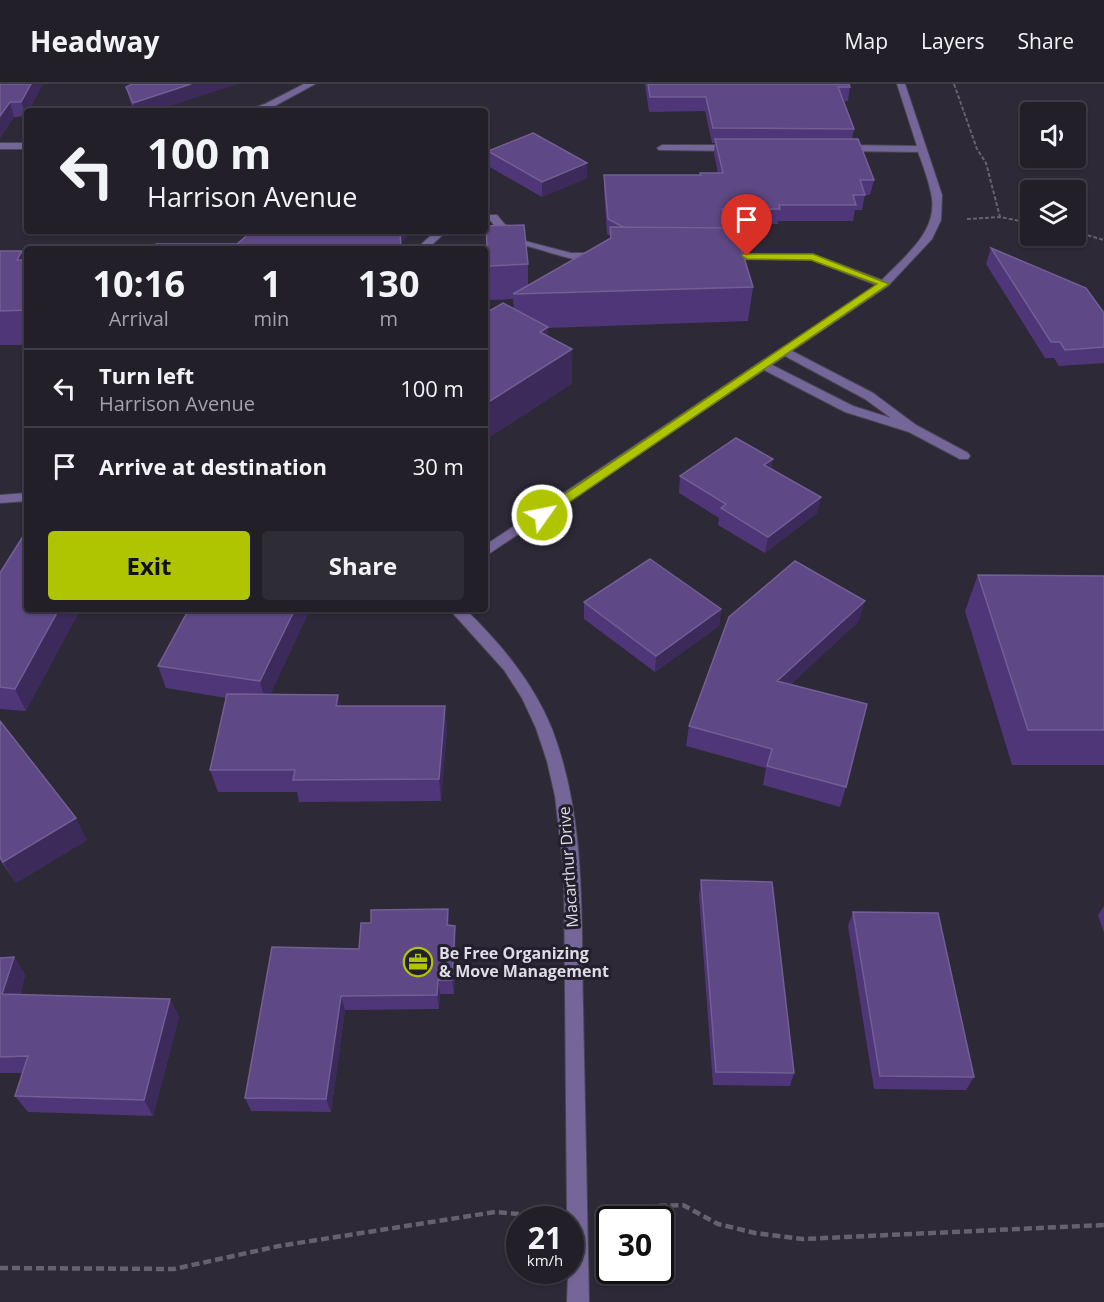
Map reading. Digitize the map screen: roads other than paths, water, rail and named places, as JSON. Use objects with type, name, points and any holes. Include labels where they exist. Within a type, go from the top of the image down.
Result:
[{"type":"street","points":[[260,108],[311,84]]},
{"type":"street","points":[[488,550],[884,284],[928,237],[936,220],[937,195],[901,84]]},
{"type":"street","points":[[0,146],[24,146]]},
{"type":"street","points":[[662,148],[744,148]]},
{"type":"street","points":[[827,148],[921,149]]},
{"type":"street","points":[[488,218],[493,217],[513,241]]},
{"type":"street","points":[[424,246],[438,234]]},
{"type":"street","points":[[488,248],[513,241],[571,256],[617,256]]},
{"type":"street","points":[[709,256],[813,257],[884,284]]},
{"type":"street","points":[[784,351],[883,404],[912,428],[964,456]]},
{"type":"street","points":[[764,365],[855,412],[912,428]]},
{"type":"street","points":[[0,499],[24,497]]},
{"type":"street","name":"Macarthur Drive","points":[[459,612],[506,660],[522,684],[548,738],[561,779],[572,873],[578,1302]]},
{"type":"place","name":"Be Free Organizing & Move Management","points":[[418,962]]}]
